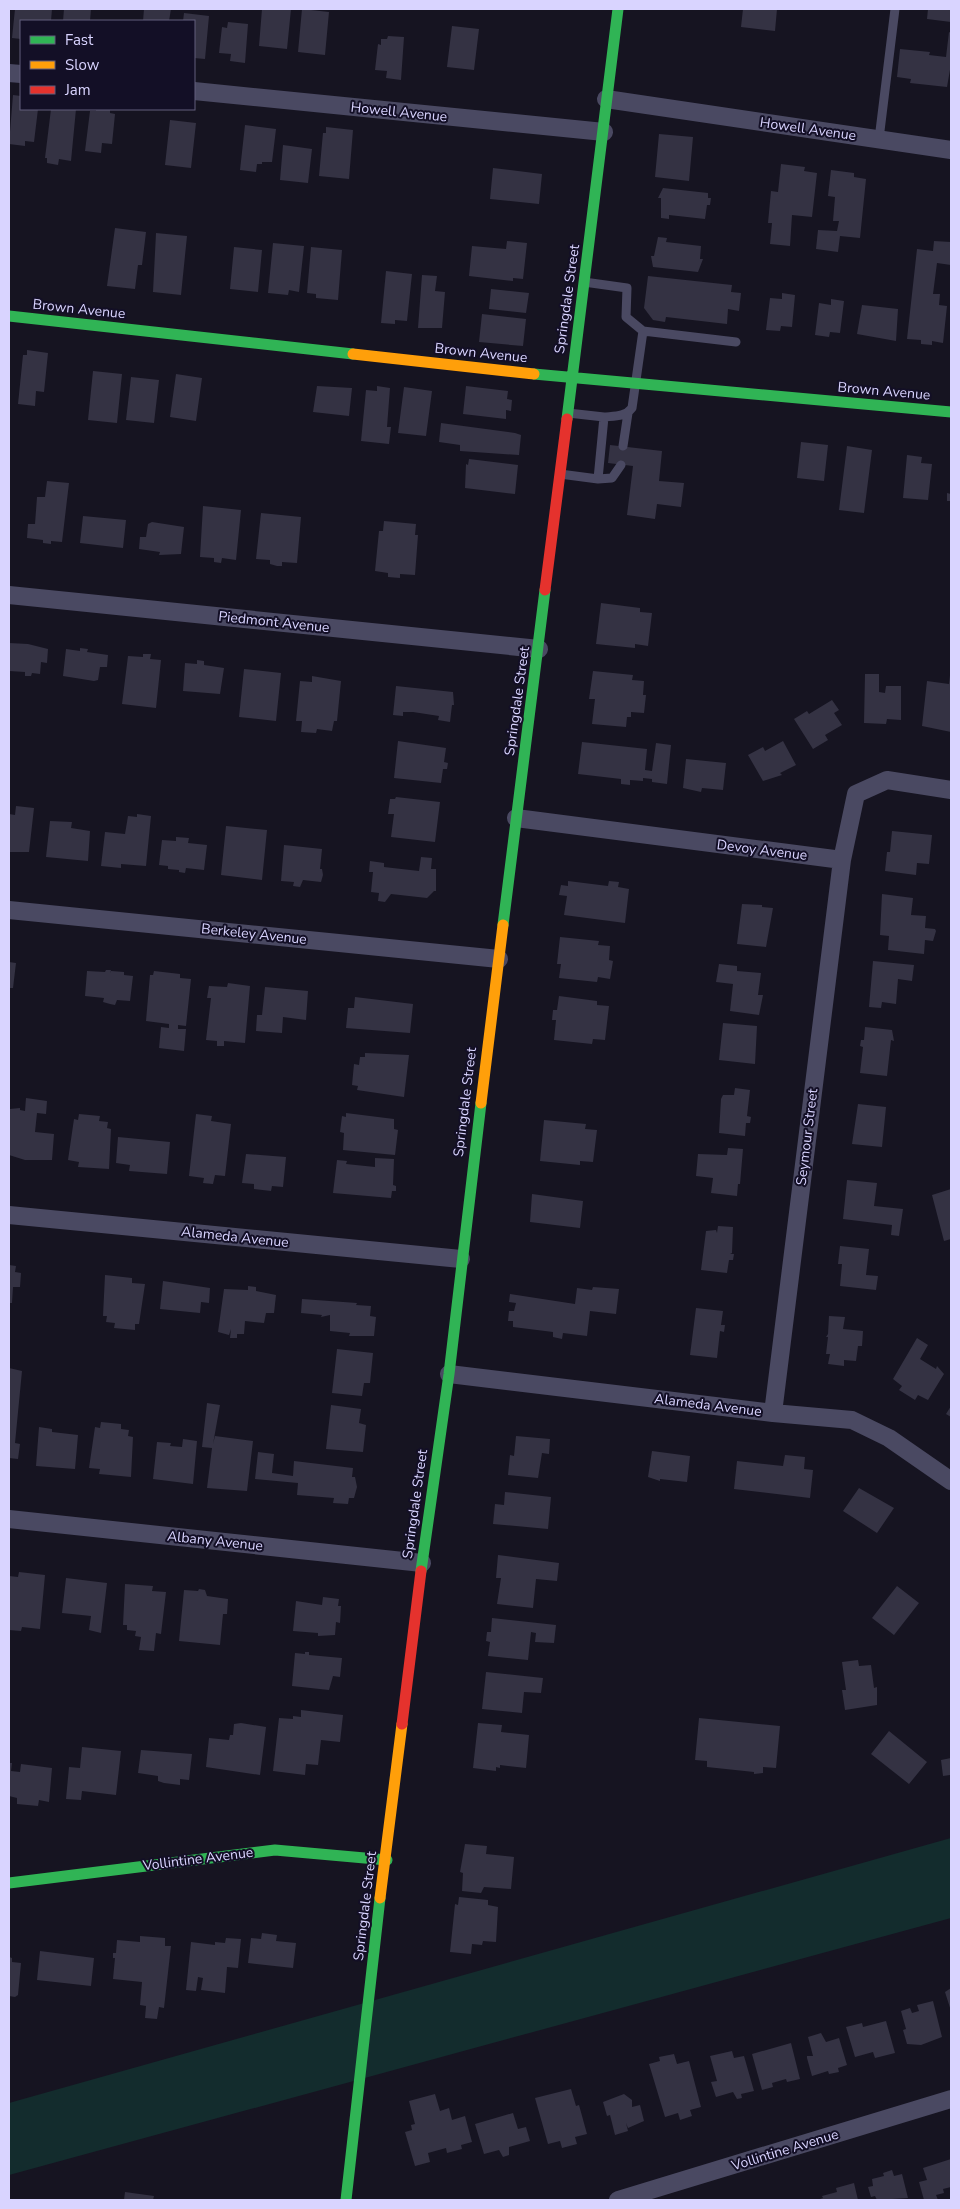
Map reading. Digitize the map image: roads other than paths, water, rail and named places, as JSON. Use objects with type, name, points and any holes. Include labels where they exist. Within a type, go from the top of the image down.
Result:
[{"type":"street","name":"Springdale Street","points":[[346,2200],[366,2014],[387,1860],[422,1563],[449,1374],[498,959],[539,649],[618,9]]},
{"type":"street","name":"Howell Avenue","points":[[195,91],[604,132]]},
{"type":"street","name":"Howell Avenue","points":[[606,99],[951,150]]},
{"type":"street","name":"Brown Avenue","points":[[9,316],[571,378],[951,412]]},
{"type":"street","name":"Piedmont Avenue","points":[[9,595],[539,649]]},
{"type":"street","points":[[842,860],[856,794],[887,780],[951,790]]},
{"type":"street","name":"Devoy Avenue","points":[[516,818],[842,860]]},
{"type":"street","name":"Seymour Street","points":[[773,1413],[842,860]]},
{"type":"street","name":"Berkeley Avenue","points":[[9,910],[498,959]]},
{"type":"street","name":"Alameda Avenue","points":[[9,1215],[461,1260]]},
{"type":"street","name":"Alameda Avenue","points":[[449,1374],[773,1413],[852,1420],[889,1438],[951,1481]]},
{"type":"street","name":"Albany Avenue","points":[[9,1519],[422,1563]]},
{"type":"street","name":"Vollintine Avenue","points":[[9,1883],[275,1850],[387,1860]]},
{"type":"street","name":"Vollintine Avenue","points":[[618,2200],[951,2099]]},
{"type":"lane","points":[[879,140],[895,9]]},
{"type":"lane","points":[[584,282],[627,288],[626,317],[643,331],[736,342]]},
{"type":"lane","points":[[623,446],[628,412],[632,408],[643,331]]},
{"type":"lane","points":[[567,413],[604,417],[628,412]]},
{"type":"lane","points":[[598,479],[604,417]]},
{"type":"lane","points":[[560,474],[598,479],[612,478],[621,465]]}]
